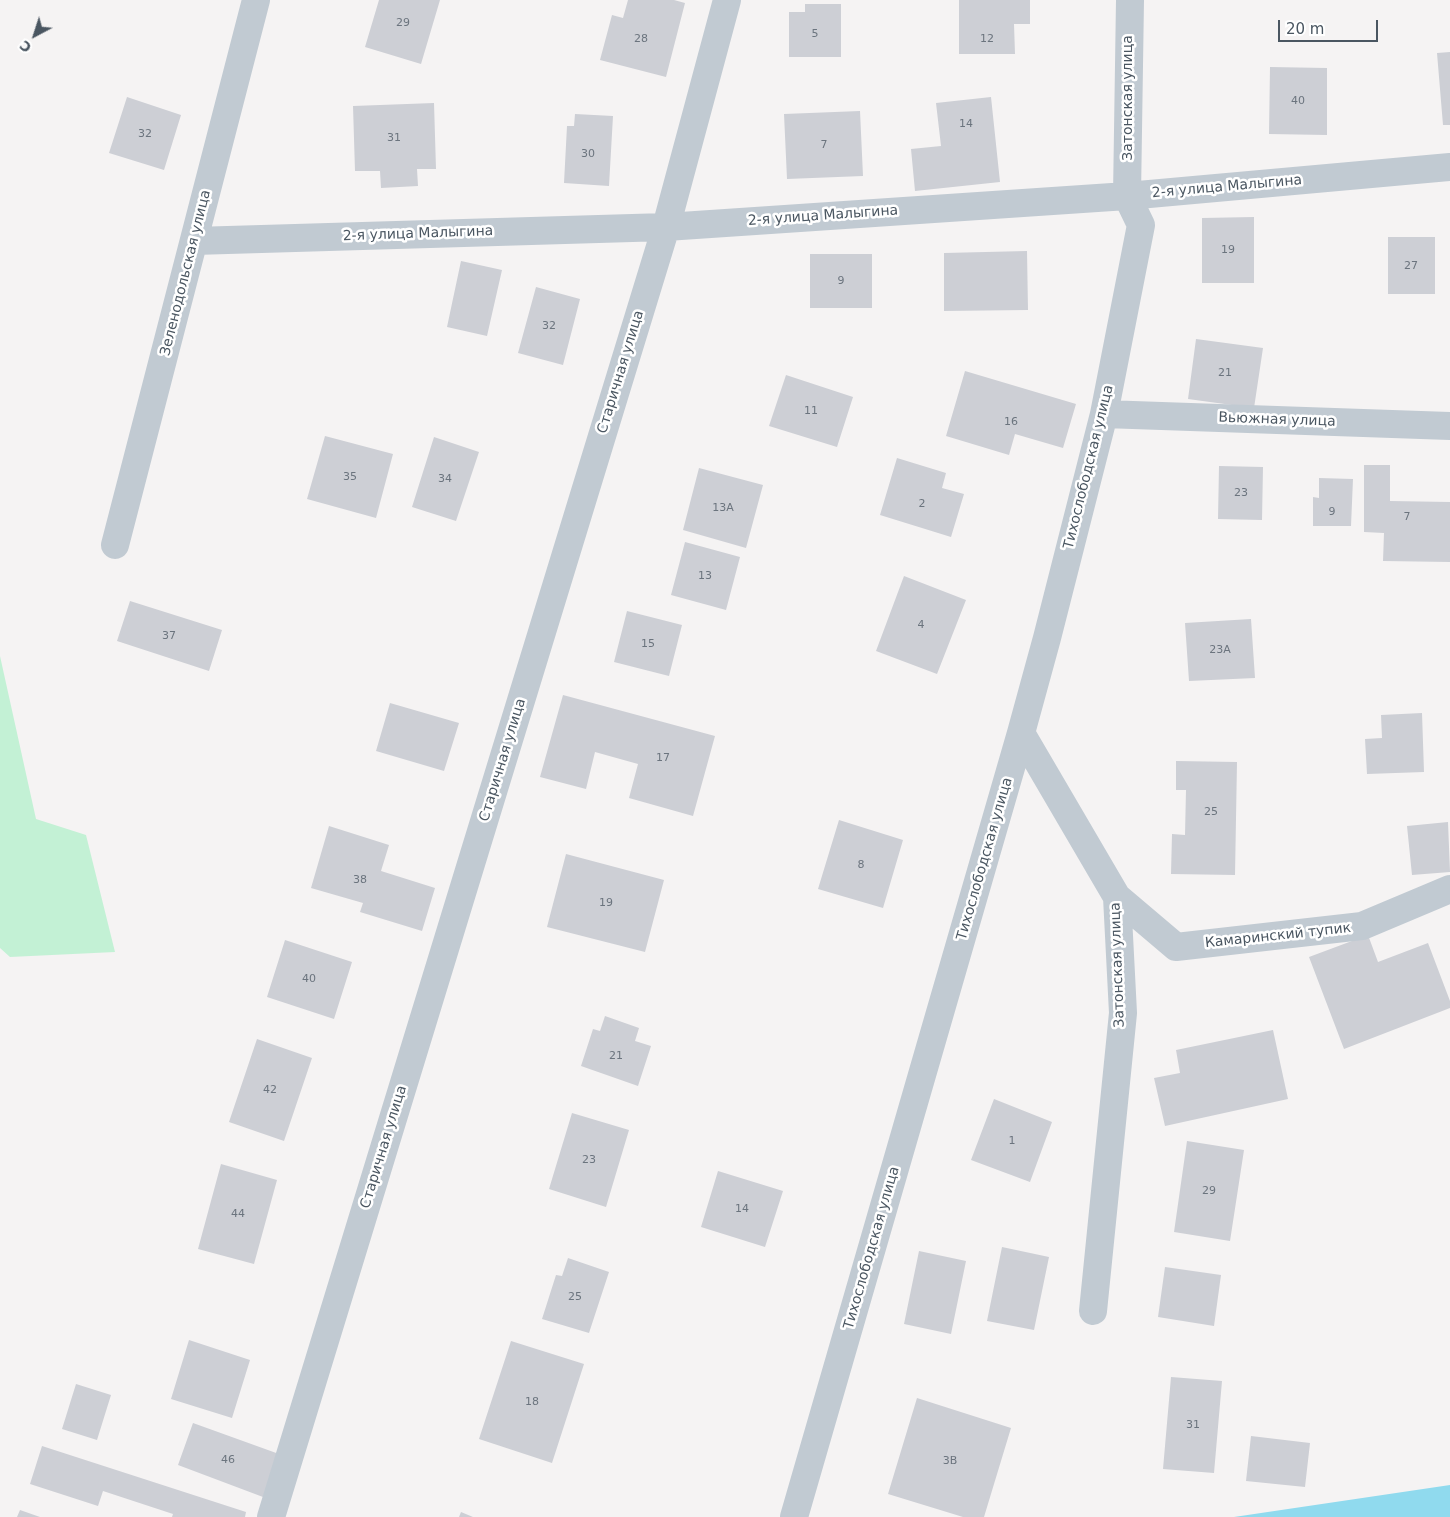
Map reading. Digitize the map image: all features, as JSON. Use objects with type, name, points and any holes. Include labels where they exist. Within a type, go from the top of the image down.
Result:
[{"type":"street","name":"Зеленодольская улица","points":[[115,545],[256,0]]},
{"type":"street","name":"Старичная улица","points":[[271,1517],[666,227],[727,0]]},
{"type":"street","name":"Затонская улица","points":[[1127,196],[1130,0]]},
{"type":"street","name":"2-я улица Малыгина","points":[[194,241],[666,227],[1127,196],[1450,167]]},
{"type":"street","name":"Тихослободская улица","points":[[794,1517],[1021,733],[1104,414],[1141,225],[1127,196]]},
{"type":"street","name":"Вьюжная улица","points":[[1104,414],[1450,426]]},
{"type":"street","name":"Затонская улица","points":[[1021,733],[1117,897],[1123,1013],[1092,1311]]},
{"type":"street","name":"Камаринский тупик","points":[[1117,897],[1176,947],[1362,926],[1450,889]]},
{"type":"green space","points":[[0,656],[36,819],[86,835],[115,952],[10,957],[0,948]]},
{"type":"water","points":[[1450,1485],[1450,1517],[1234,1517]]},
{"type":"building","points":[[379,0],[440,0],[421,64],[365,47]]},
{"type":"building","points":[[628,0],[674,0],[685,3],[666,77],[600,60],[612,15],[623,18]]},
{"type":"building","points":[[959,0],[1030,0],[1030,24],[1014,24],[1015,54],[959,54]]},
{"type":"building","points":[[805,4],[841,4],[841,57],[789,57],[789,12],[805,12]]},
{"type":"building","points":[[1450,52],[1450,125],[1443,125],[1437,53]]},
{"type":"building","points":[[1270,67],[1327,68],[1327,135],[1269,134]]},
{"type":"building","points":[[127,97],[181,115],[164,170],[109,153]]},
{"type":"building","points":[[991,97],[1000,182],[915,191],[911,149],[941,146],[936,103]]},
{"type":"building","points":[[434,103],[436,169],[417,169],[418,186],[381,188],[380,171],[355,171],[353,106]]},
{"type":"building","points":[[860,111],[863,176],[787,179],[784,114]]},
{"type":"building","points":[[575,114],[613,116],[609,186],[564,183],[567,126],[574,126]]},
{"type":"building","points":[[1254,217],[1254,283],[1202,283],[1202,218]]},
{"type":"building","points":[[1388,237],[1435,237],[1435,294],[1388,294]]},
{"type":"building","points":[[1027,251],[1028,310],[944,311],[944,253]]},
{"type":"building","points":[[810,254],[872,254],[872,308],[810,308]]},
{"type":"building","points":[[461,261],[502,270],[487,336],[447,327]]},
{"type":"building","points":[[536,287],[580,299],[563,365],[518,353]]},
{"type":"building","points":[[1196,339],[1263,348],[1254,408],[1188,399]]},
{"type":"building","points":[[965,371],[1076,404],[1063,448],[1015,434],[1009,455],[946,436]]},
{"type":"building","points":[[786,375],[853,397],[837,447],[769,426]]},
{"type":"building","points":[[325,436],[393,454],[376,518],[307,499]]},
{"type":"building","points":[[434,437],[479,452],[456,521],[412,507]]},
{"type":"building","points":[[897,458],[946,473],[942,488],[964,494],[951,537],[880,515]]},
{"type":"building","points":[[1364,465],[1390,465],[1390,501],[1450,502],[1450,562],[1383,561],[1384,533],[1364,532]]},
{"type":"building","points":[[1219,466],[1263,467],[1262,520],[1218,519]]},
{"type":"building","points":[[699,468],[763,485],[746,548],[683,530]]},
{"type":"building","points":[[1319,478],[1353,479],[1351,526],[1313,526],[1313,497],[1319,498]]},
{"type":"building","points":[[685,542],[740,557],[726,610],[671,595]]},
{"type":"building","points":[[904,576],[966,600],[937,674],[876,651]]},
{"type":"building","points":[[130,601],[222,630],[209,671],[117,641]]},
{"type":"building","points":[[627,611],[682,625],[669,676],[614,662]]},
{"type":"building","points":[[1251,619],[1255,678],[1189,681],[1185,623]]},
{"type":"building","points":[[563,695],[715,736],[693,816],[629,798],[638,764],[595,752],[586,789],[540,777]]},
{"type":"building","points":[[390,703],[459,723],[444,771],[376,751]]},
{"type":"building","points":[[1422,713],[1424,772],[1367,774],[1365,739],[1382,738],[1381,715]]},
{"type":"building","points":[[1176,761],[1237,762],[1235,875],[1171,874],[1172,834],[1185,835],[1186,790],[1176,790]]},
{"type":"building","points":[[839,820],[903,840],[883,908],[818,889]]},
{"type":"building","points":[[1448,822],[1450,872],[1412,875],[1407,826]]},
{"type":"building","points":[[329,826],[389,845],[381,871],[435,888],[422,931],[360,912],[363,903],[311,888]]},
{"type":"building","points":[[566,854],[664,880],[645,952],[547,927]]},
{"type":"building","points":[[1368,935],[1378,962],[1428,943],[1450,1001],[1450,1008],[1344,1049],[1309,957]]},
{"type":"building","points":[[285,940],[352,962],[334,1019],[267,997]]},
{"type":"building","points":[[605,1016],[639,1028],[635,1041],[651,1046],[638,1086],[581,1066],[593,1029],[600,1031]]},
{"type":"building","points":[[1273,1030],[1288,1099],[1165,1126],[1154,1078],[1180,1073],[1176,1050]]},
{"type":"building","points":[[257,1039],[312,1058],[284,1141],[229,1122]]},
{"type":"building","points":[[994,1099],[1052,1122],[1030,1182],[971,1160]]},
{"type":"building","points":[[572,1113],[629,1130],[606,1207],[549,1189]]},
{"type":"building","points":[[1187,1141],[1244,1150],[1230,1241],[1174,1232]]},
{"type":"building","points":[[221,1164],[277,1180],[254,1264],[198,1249]]},
{"type":"building","points":[[718,1171],[783,1191],[765,1247],[701,1227]]},
{"type":"building","points":[[1002,1247],[1049,1257],[1034,1330],[987,1321]]},
{"type":"building","points":[[919,1251],[966,1261],[951,1334],[904,1324]]},
{"type":"building","points":[[568,1258],[609,1272],[589,1333],[542,1319],[556,1275],[562,1276]]},
{"type":"building","points":[[1165,1267],[1221,1275],[1214,1326],[1158,1317]]},
{"type":"building","points":[[189,1340],[250,1360],[232,1418],[171,1399]]},
{"type":"building","points":[[511,1341],[584,1364],[552,1463],[479,1439]]},
{"type":"building","points":[[1171,1377],[1222,1381],[1214,1473],[1163,1469]]},
{"type":"building","points":[[76,1384],[111,1395],[97,1440],[62,1429]]},
{"type":"building","points":[[917,1398],[1011,1428],[984,1517],[963,1517],[888,1494]]},
{"type":"building","points":[[193,1423],[279,1454],[263,1497],[178,1465]]},
{"type":"building","points":[[1251,1436],[1310,1443],[1305,1487],[1246,1481]]},
{"type":"building","points":[[42,1446],[246,1512],[245,1517],[172,1517],[173,1514],[103,1491],[98,1506],[30,1484]]},
{"type":"building","points":[[20,1510],[40,1517],[17,1517]]},
{"type":"building","points":[[461,1512],[473,1517],[459,1517]]}]
